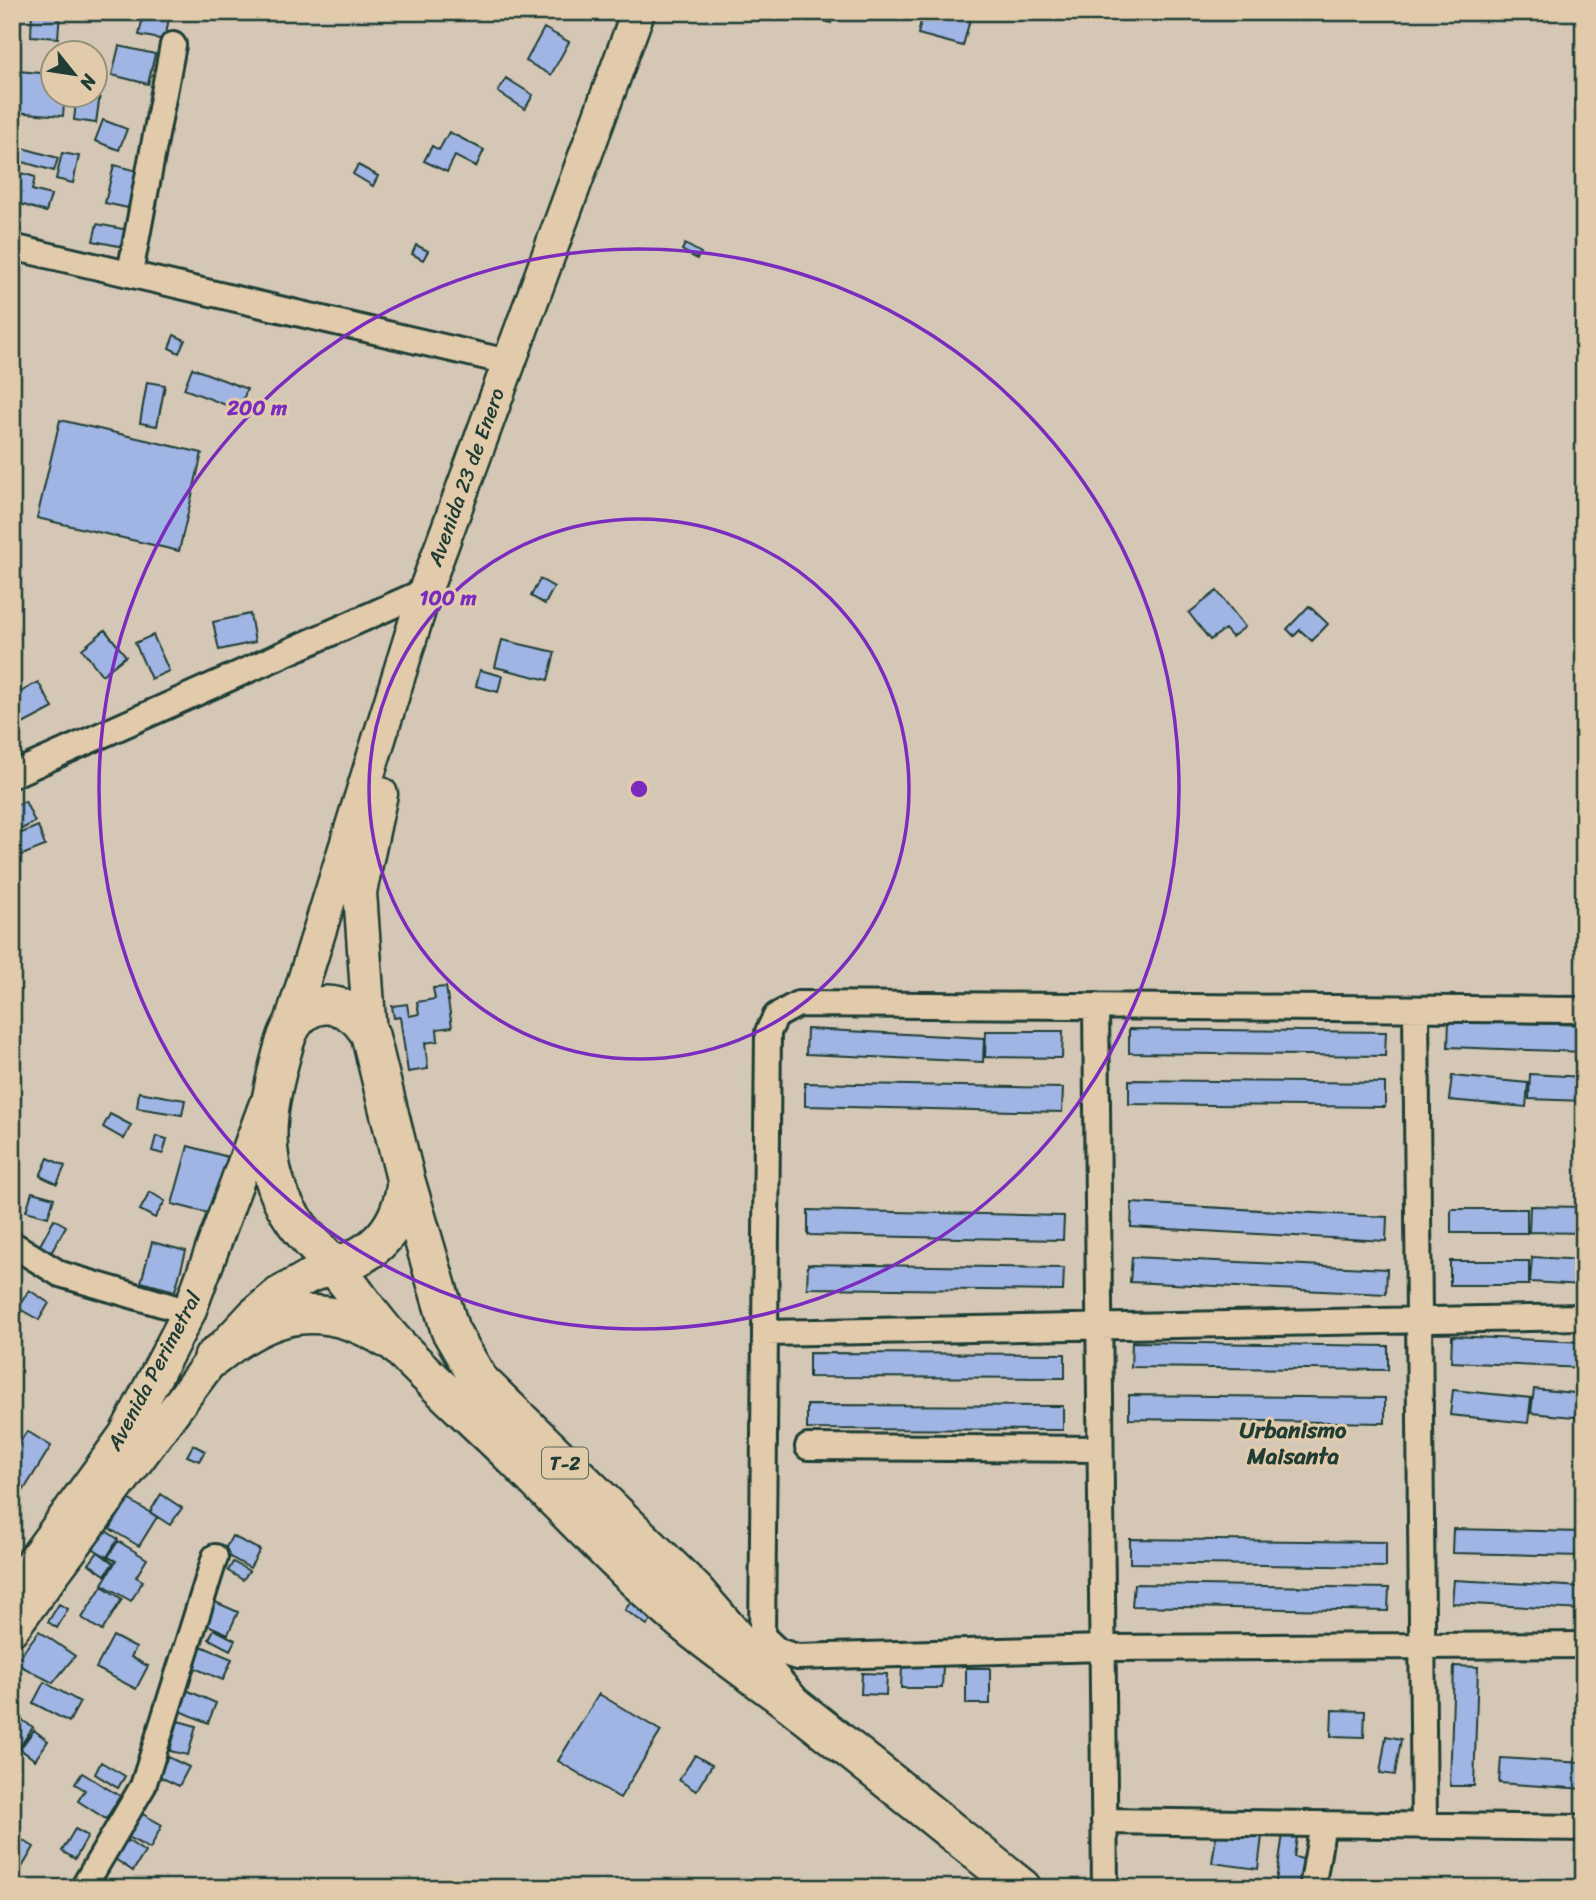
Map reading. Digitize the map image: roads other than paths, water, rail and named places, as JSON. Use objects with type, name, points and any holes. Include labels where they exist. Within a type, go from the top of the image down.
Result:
[{"type":"highway","name":"T-2","points":[[793,1705],[695,1591],[479,1380],[450,1330],[406,1181],[370,1035],[362,1020],[348,1009],[331,1004],[314,1007],[299,1016],[289,1029],[271,1091],[267,1124],[269,1157],[277,1189],[291,1218],[311,1245],[335,1266],[397,1345],[675,1615],[793,1705],[1022,1888]]},
{"type":"highway","name":"T-2","points":[[335,1266],[363,1256],[386,1237],[401,1210],[406,1181]]},
{"type":"highway","name":"T-2","points":[[213,1358],[245,1332],[283,1317],[323,1314],[363,1324],[397,1345]]},
{"type":"main road","name":"Avenida 23 de Enero","points":[[289,1029],[339,860],[425,592],[638,12]]},
{"type":"main road","name":"Avenida 23 de Enero","points":[[370,1035],[360,892],[373,824],[398,730],[444,591],[657,12]]},
{"type":"main road","name":"Avenida Perimetral","points":[[12,1590],[125,1435],[189,1312],[271,1091]]},
{"type":"main road","name":"Avenida Perimetral","points":[[12,1629],[213,1358],[253,1315],[278,1294],[335,1266]]},
{"type":"street","points":[[130,273],[173,44]]},
{"type":"street","points":[[12,247],[508,362]]},
{"type":"street","points":[[12,775],[425,592]]},
{"type":"street","points":[[1584,1010],[798,1004],[776,1016],[768,1032],[762,1636],[769,1644],[797,1657],[1102,1648],[1584,1645]]},
{"type":"street","points":[[1096,1006],[1105,1888]]},
{"type":"street","points":[[1416,1009],[1424,1826]]},
{"type":"street","points":[[12,1244],[60,1274],[189,1312]]},
{"type":"street","points":[[765,1333],[1584,1317]]},
{"type":"street","points":[[808,1447],[1100,1449]]},
{"type":"street","points":[[83,1888],[143,1786],[215,1557]]},
{"type":"street","points":[[1104,1821],[1584,1828]]},
{"type":"street","points":[[1312,1888],[1323,1824]]},
{"type":"district","name":"Urbanismo Maisanta","points":[[1293,1443]]}]
